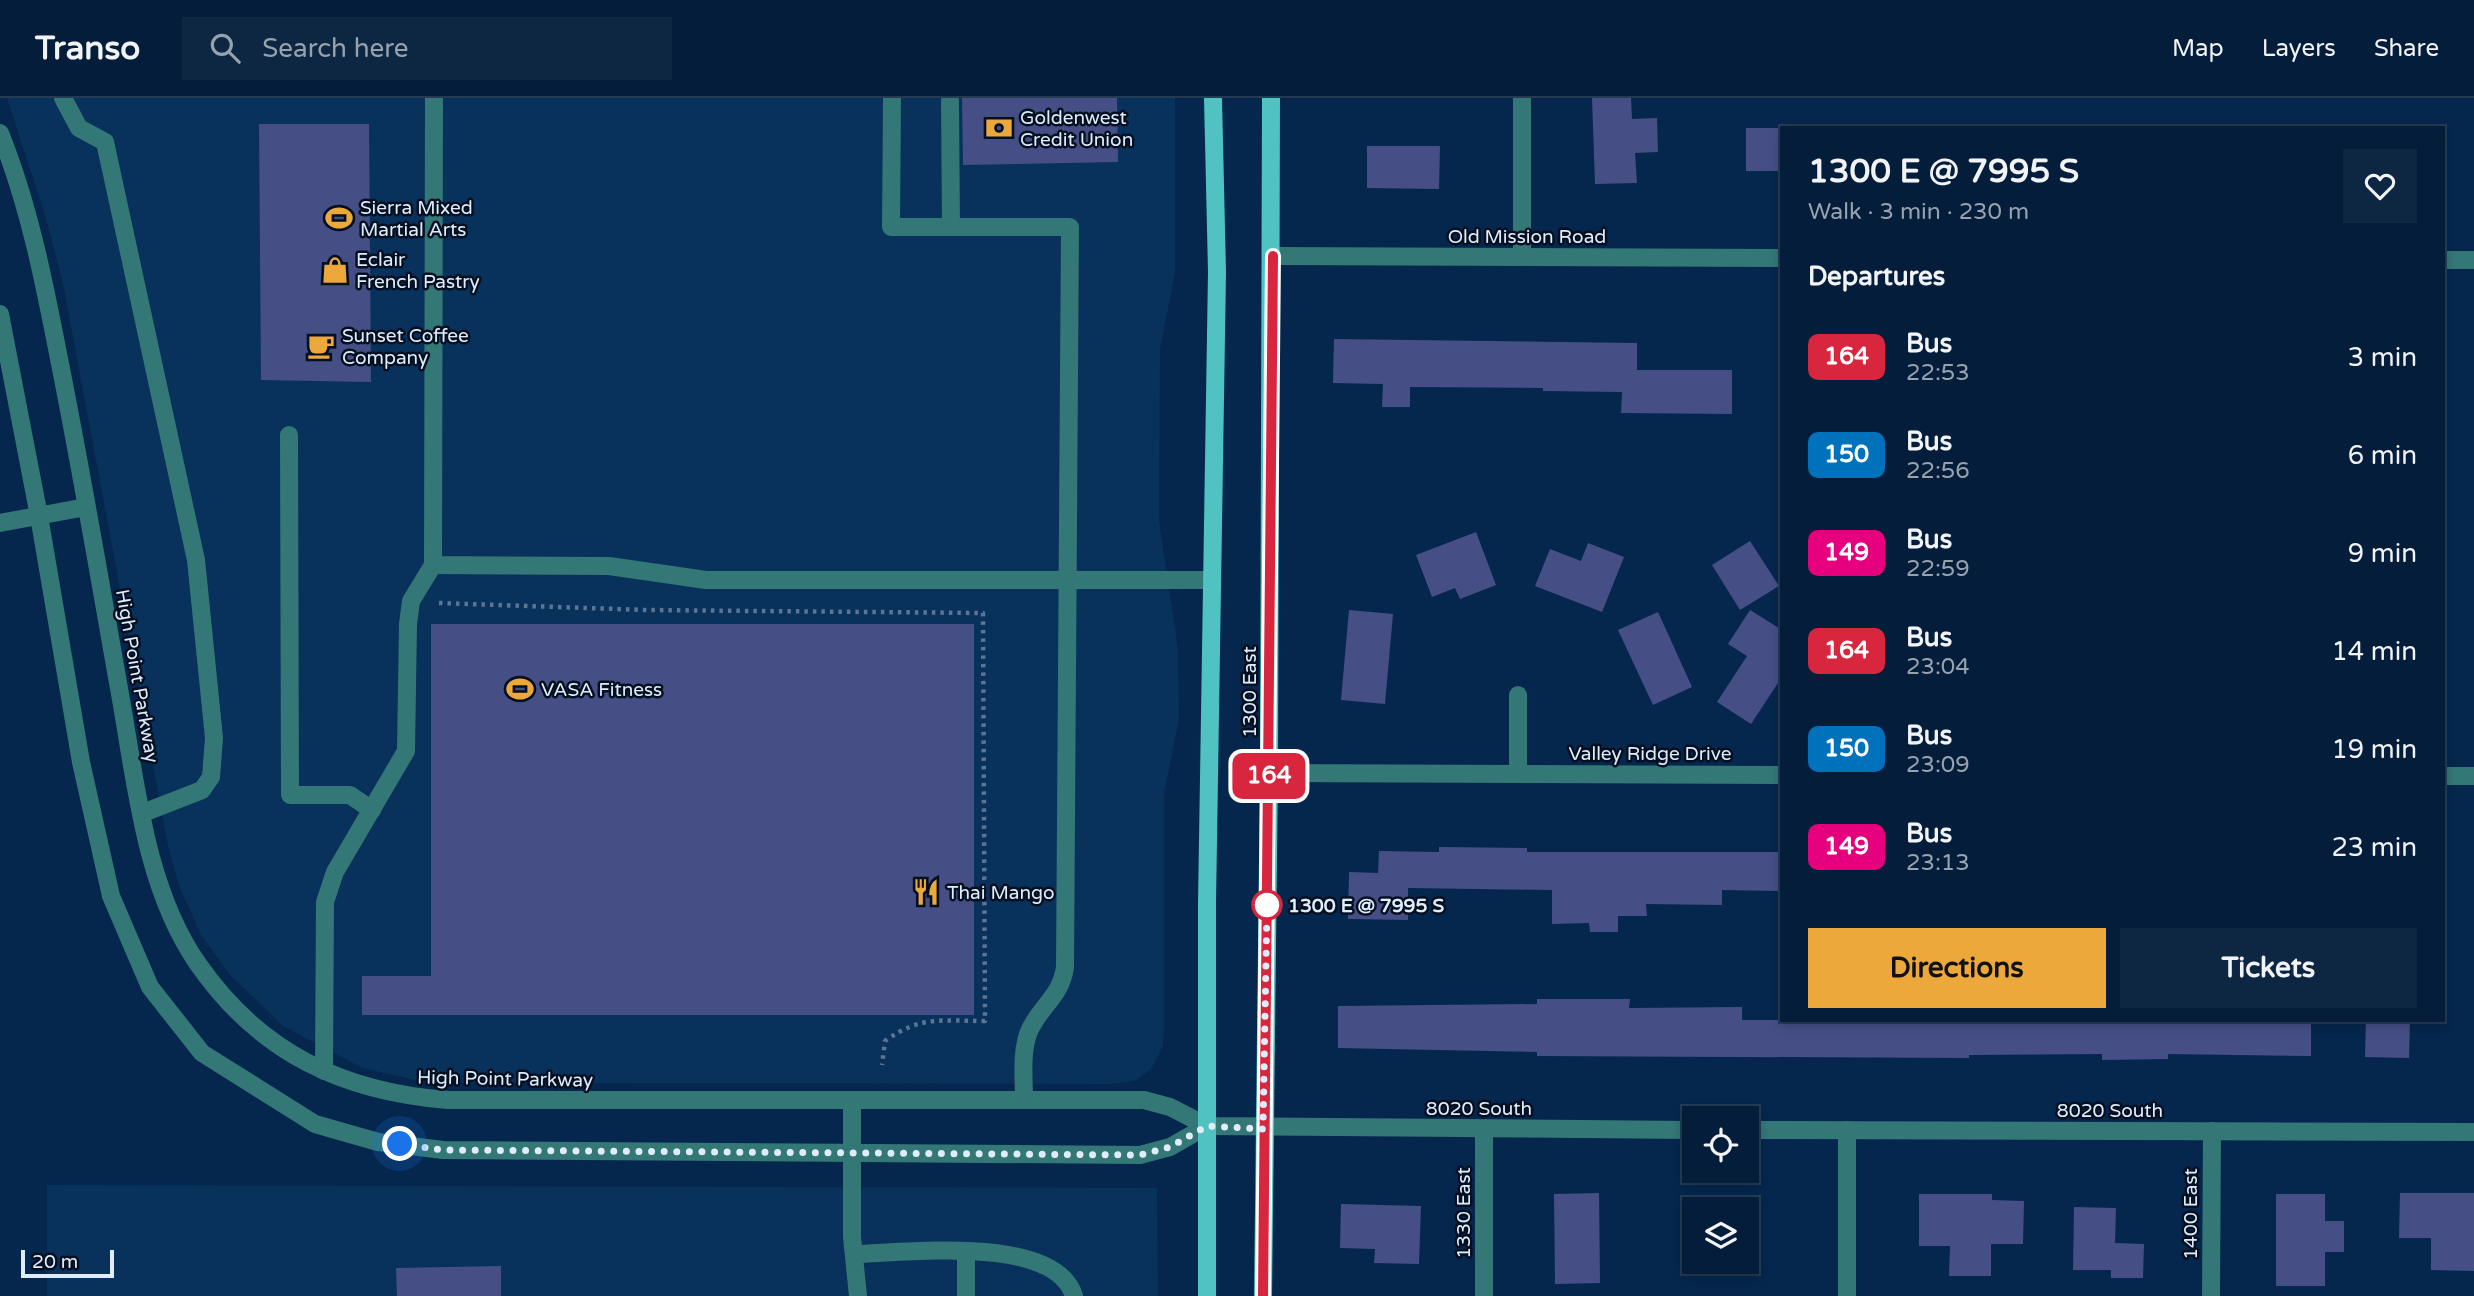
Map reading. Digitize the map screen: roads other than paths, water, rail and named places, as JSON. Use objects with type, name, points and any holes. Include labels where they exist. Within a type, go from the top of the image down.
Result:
[{"type":"main road","name":"1300 East","points":[[1207,1296],[1217,272],[1213,98]]},
{"type":"main road","name":"1300 East","points":[[1263,1296],[1273,256],[1271,98]]},
{"type":"street","points":[[63,98],[79,128],[105,142],[196,560],[214,738],[211,778],[202,790],[143,813]]},
{"type":"street","points":[[324,1071],[325,902],[335,872],[406,751],[408,624],[411,601],[433,565],[434,98]]},
{"type":"street","points":[[892,98],[891,227],[1070,227],[1065,967],[1063,984],[1028,1033],[1024,1054],[1024,1100]]},
{"type":"street","points":[[1522,98],[1522,257]]},
{"type":"street","points":[[950,101],[951,227]]},
{"type":"street","name":"High Point Parkway","points":[[0,132],[12,164],[41,266],[143,813],[167,908],[198,963],[245,1019],[280,1049],[342,1080],[403,1097],[448,1100],[1144,1100],[1170,1107],[1207,1126],[1263,1129]]},
{"type":"street","name":"Old Mission Road","points":[[1273,256],[1780,258]]},
{"type":"street","points":[[2445,260],[2474,260]]},
{"type":"street","points":[[0,314],[39,516],[81,762],[111,896],[150,987],[202,1053],[315,1124],[378,1142],[443,1150],[1140,1155],[1170,1147],[1207,1126]]},
{"type":"street","points":[[289,435],[290,795],[350,795],[372,810]]},
{"type":"street","points":[[0,523],[86,507]]},
{"type":"street","points":[[433,565],[609,566],[706,580],[1212,580]]},
{"type":"street","points":[[1518,695],[1518,774]]},
{"type":"street","name":"Valley Ridge Drive","points":[[1269,773],[1780,775]]},
{"type":"street","points":[[2445,776],[2474,776]]},
{"type":"street","points":[[852,1100],[854,1254],[858,1296]]},
{"type":"street","name":"8020 South","points":[[1263,1129],[1682,1130]]},
{"type":"street","name":"1330 East","points":[[1483,1129],[1483,1296]]},
{"type":"street","name":"8020 South","points":[[1759,1130],[2474,1132]]},
{"type":"street","points":[[1846,1296],[1847,1130]]},
{"type":"street","name":"1400 East","points":[[2211,1132],[2211,1296]]},
{"type":"street","points":[[854,1254],[1002,1251],[1035,1260],[1055,1271],[1074,1296]]},
{"type":"street","points":[[966,1252],[966,1296]]},
{"type":"place","name":"Goldenwest Credit Union","points":[[999,128]]},
{"type":"place","name":"Sierra Mixed Martial Arts","points":[[339,218]]},
{"type":"place","name":"Eclair French Pastry","points":[[335,270]]},
{"type":"place","name":"Sunset Coffee Company","points":[[321,346]]},
{"type":"place","name":"VASA Fitness","points":[[520,689]]},
{"type":"place","name":"Thai Mango","points":[[926,892]]},
{"type":"place","name":"1300 E @ 7995 S","points":[[1267,905]]}]
